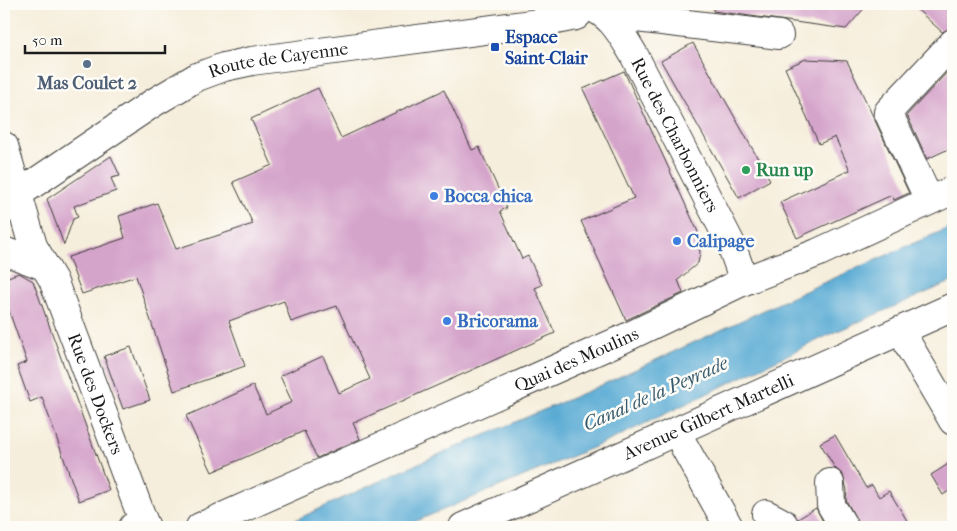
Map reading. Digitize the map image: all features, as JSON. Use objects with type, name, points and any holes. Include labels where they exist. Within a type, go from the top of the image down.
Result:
[{"type":"street","name":"Rue des Charbonniers","points":[[587,4],[602,11],[616,26],[634,55],[731,244],[744,281]]},
{"type":"street","name":"Route de Cayenne","points":[[11,202],[153,103],[197,77],[224,67],[252,60],[546,22],[576,16],[587,4]]},
{"type":"street","points":[[616,26],[628,17],[780,35]]},
{"type":"street","points":[[941,195],[888,112],[953,43]]},
{"type":"street","name":"Rue des Dockers","points":[[4,146],[11,202],[53,280],[141,526]]},
{"type":"street","name":"Quai des Moulins","points":[[200,527],[623,339],[744,281],[816,253],[941,195]]},
{"type":"street","points":[[4,251],[44,266]]},
{"type":"street","name":"Avenue Gilbert Martelli","points":[[463,527],[953,307]]},
{"type":"street","name":"Avenue Gilbert Martelli","points":[[502,527],[953,326]]},
{"type":"street","points":[[909,346],[953,422]]},
{"type":"street","points":[[684,446],[729,527]]},
{"type":"street","points":[[830,483],[831,505],[844,527]]},
{"type":"water","name":"Canal de la Peyrade","points":[[953,226],[953,281],[833,333],[611,440],[402,527],[280,527],[419,463],[595,388],[814,287]]},
{"type":"building","points":[[714,4],[800,4],[833,8],[837,4],[868,4],[846,29],[713,11]]},
{"type":"building","points":[[911,4],[953,4],[953,28],[942,32]]},
{"type":"building","points":[[693,43],[770,180],[739,198],[661,61]]},
{"type":"building","points":[[806,59],[847,61],[909,193],[894,200],[892,195],[797,238],[780,202],[850,170],[835,137],[819,144],[785,68]]},
{"type":"building","points":[[953,66],[953,147],[927,159],[907,115]]},
{"type":"building","points":[[624,71],[698,232],[700,253],[698,263],[678,280],[683,293],[626,320],[581,221],[634,198],[583,89]]},
{"type":"building","points":[[318,88],[341,138],[444,90],[472,150],[479,147],[507,208],[500,211],[522,259],[528,256],[542,285],[535,288],[555,333],[353,423],[360,439],[317,458],[304,431],[212,472],[186,416],[253,386],[266,414],[292,402],[280,376],[323,356],[339,393],[370,379],[337,306],[291,322],[284,301],[229,321],[245,366],[174,391],[136,276],[82,294],[68,257],[125,238],[119,216],[157,203],[176,249],[253,224],[233,182],[272,165],[251,119]]},
{"type":"building","points":[[111,156],[120,176],[111,178],[116,191],[74,206],[78,217],[73,219],[64,245],[47,199]]},
{"type":"building","points":[[19,273],[33,281],[109,490],[79,501],[42,397],[30,402],[17,366],[27,362],[4,297],[4,289],[8,277]]},
{"type":"building","points":[[131,347],[150,400],[123,409],[104,356]]},
{"type":"building","points":[[835,435],[866,488],[872,485],[879,497],[889,491],[911,527],[860,527],[846,500],[847,490],[843,475],[835,468],[820,443]]},
{"type":"building","points":[[953,461],[953,488],[943,495],[931,475]]},
{"type":"building","points":[[816,508],[826,527],[801,527],[798,519]]},
{"type":"place","name":"Espace Saint-Clair","points":[[495,47]]},
{"type":"place","name":"Mas Coulet 2","points":[[87,64]]},
{"type":"place","name":"Run up","points":[[746,170]]},
{"type":"place","name":"Bocca chica","points":[[434,196]]},
{"type":"place","name":"Calipage","points":[[677,241]]},
{"type":"place","name":"Bricorama","points":[[447,321]]}]
